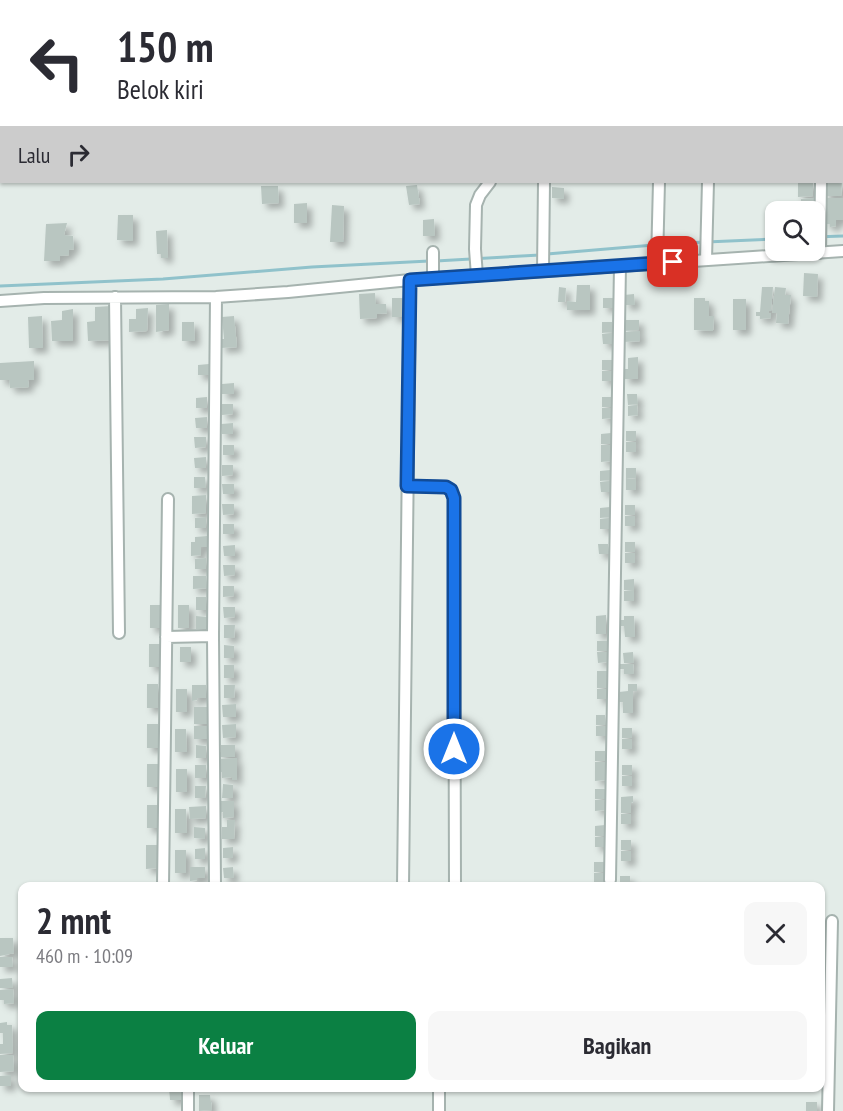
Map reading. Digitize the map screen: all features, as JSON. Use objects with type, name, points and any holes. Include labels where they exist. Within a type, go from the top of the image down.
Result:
[{"type":"street","points":[[477,271],[476,205],[489,183]]},
{"type":"street","points":[[543,267],[544,183]]},
{"type":"street","points":[[657,258],[659,183]]},
{"type":"street","points":[[706,255],[708,183]]},
{"type":"street","points":[[821,183],[821,201]]},
{"type":"street","points":[[825,250],[843,251]]},
{"type":"street","points":[[0,301],[44,298],[216,297],[410,280],[433,274],[543,267],[620,266],[657,258],[765,252]]},
{"type":"street","points":[[433,253],[433,274]]},
{"type":"street","points":[[610,880],[620,266]]},
{"type":"street","points":[[403,882],[410,280]]},
{"type":"street","points":[[115,297],[119,633]]},
{"type":"street","points":[[214,882],[213,636],[216,297]]},
{"type":"street","points":[[407,486],[446,487],[451,490],[454,498],[455,882]]},
{"type":"street","points":[[163,882],[168,499]]},
{"type":"street","points":[[166,637],[213,636]]},
{"type":"street","points":[[828,1111],[832,921]]},
{"type":"street","points":[[188,1092],[188,1111]]},
{"type":"street","points":[[439,1092],[439,1111]]},
{"type":"building","points":[[798,183],[813,183],[813,196],[798,197]]},
{"type":"building","points":[[825,183],[842,183],[841,196],[824,196]]},
{"type":"building","points":[[417,185],[420,204],[409,205],[406,186]]},
{"type":"building","points":[[261,186],[278,186],[279,203],[262,204]]},
{"type":"building","points":[[552,187],[564,188],[564,199],[552,198]]},
{"type":"building","points":[[815,198],[815,201],[801,201],[801,199]]},
{"type":"building","points":[[825,198],[843,198],[843,220],[836,220],[836,226],[830,227],[830,224],[825,224]]},
{"type":"building","points":[[307,203],[307,223],[294,223],[294,204]]},
{"type":"building","points":[[332,205],[344,206],[343,242],[330,242]]},
{"type":"building","points":[[118,215],[133,215],[133,241],[117,240]]},
{"type":"building","points":[[434,219],[435,236],[423,236],[423,220]]},
{"type":"building","points":[[67,223],[64,235],[73,236],[74,249],[69,250],[69,255],[60,256],[60,261],[44,261],[46,224]]},
{"type":"building","points":[[167,230],[168,258],[161,258],[161,254],[157,254],[156,231]]},
{"type":"building","points":[[804,273],[818,274],[817,297],[803,296]]},
{"type":"building","points":[[577,285],[590,285],[590,310],[567,310],[567,301],[576,302]]},
{"type":"building","points":[[559,287],[566,288],[565,302],[558,302]]},
{"type":"building","points":[[762,287],[773,287],[771,311],[769,311],[771,318],[760,319],[760,316],[756,316],[756,312],[760,312]]},
{"type":"building","points":[[775,287],[786,288],[785,295],[791,295],[788,324],[776,323],[777,313],[772,313]]},
{"type":"building","points":[[375,293],[376,304],[386,304],[387,313],[377,314],[377,318],[360,319],[359,294]]},
{"type":"building","points":[[634,294],[635,305],[625,305],[624,295]]},
{"type":"building","points":[[392,298],[406,298],[405,317],[392,317]]},
{"type":"building","points":[[603,298],[613,298],[613,308],[603,308]]},
{"type":"building","points":[[694,298],[705,298],[705,301],[709,301],[709,316],[714,316],[713,331],[694,330]]},
{"type":"building","points":[[733,299],[746,299],[746,330],[733,330]]},
{"type":"building","points":[[169,304],[169,330],[156,332],[156,305]]},
{"type":"building","points":[[111,306],[112,340],[88,341],[87,322],[95,321],[95,307]]},
{"type":"building","points":[[148,308],[147,331],[129,332],[129,319],[136,319],[136,309]]},
{"type":"building","points":[[73,309],[73,341],[52,341],[51,321],[62,320],[62,311]]},
{"type":"building","points":[[42,316],[43,348],[29,348],[28,317]]},
{"type":"building","points":[[234,316],[237,347],[221,348],[221,339],[224,339],[222,317]]},
{"type":"building","points":[[624,320],[639,320],[639,330],[624,331]]},
{"type":"building","points":[[182,322],[194,322],[195,341],[182,341]]},
{"type":"building","points":[[602,322],[612,322],[612,332],[602,333]]},
{"type":"building","points":[[640,331],[640,341],[624,342],[624,332]]},
{"type":"building","points":[[612,333],[613,344],[603,344],[602,334]]},
{"type":"building","points":[[638,357],[638,379],[624,379],[624,369],[628,369],[628,358]]},
{"type":"building","points":[[602,360],[612,360],[612,370],[602,370]]},
{"type":"building","points":[[34,361],[34,380],[28,380],[29,387],[10,388],[9,380],[0,380],[0,363]]},
{"type":"building","points":[[209,364],[209,375],[198,375],[198,365]]},
{"type":"building","points":[[602,371],[612,371],[612,381],[602,381]]},
{"type":"building","points":[[234,383],[234,394],[222,394],[222,384]]},
{"type":"building","points":[[627,394],[637,394],[638,404],[628,405]]},
{"type":"building","points":[[207,397],[207,408],[196,408],[196,398]]},
{"type":"building","points":[[602,397],[612,397],[612,407],[602,407]]},
{"type":"building","points":[[222,404],[233,404],[233,414],[222,415]]},
{"type":"building","points":[[637,405],[638,415],[628,416],[628,406]]},
{"type":"building","points":[[602,408],[612,408],[612,418],[602,419]]},
{"type":"building","points":[[207,417],[207,428],[196,428],[195,418]]},
{"type":"building","points":[[233,423],[233,434],[222,434],[221,424]]},
{"type":"building","points":[[626,431],[636,431],[636,441],[626,441]]},
{"type":"building","points":[[611,433],[611,444],[601,444],[601,434]]},
{"type":"building","points":[[194,437],[206,437],[206,447],[195,448]]},
{"type":"building","points":[[626,442],[636,442],[636,452],[626,452]]},
{"type":"building","points":[[223,445],[234,445],[234,455],[223,455]]},
{"type":"building","points":[[601,445],[611,445],[611,461],[601,462]]},
{"type":"building","points":[[206,457],[206,468],[195,468],[194,458]]},
{"type":"building","points":[[222,465],[233,465],[233,475],[222,476]]},
{"type":"building","points":[[626,468],[636,468],[636,478],[626,479]]},
{"type":"building","points":[[610,470],[610,480],[600,481],[600,471]]},
{"type":"building","points":[[194,477],[205,477],[206,488],[194,488]]},
{"type":"building","points":[[626,479],[636,479],[636,490],[626,490]]},
{"type":"building","points":[[610,481],[611,492],[601,492],[600,482]]},
{"type":"building","points":[[222,484],[234,484],[234,494],[223,494]]},
{"type":"building","points":[[206,495],[206,513],[192,514],[192,496]]},
{"type":"building","points":[[222,504],[234,504],[234,514],[223,515]]},
{"type":"building","points":[[625,505],[635,505],[635,515],[625,515]]},
{"type":"building","points":[[610,507],[610,517],[600,518],[600,508]]},
{"type":"building","points":[[625,516],[635,516],[635,526],[625,526]]},
{"type":"building","points":[[206,517],[206,528],[195,528],[195,518]]},
{"type":"building","points":[[610,518],[610,529],[600,529],[600,519]]},
{"type":"building","points":[[223,524],[234,524],[234,534],[223,534]]},
{"type":"building","points":[[207,536],[207,547],[201,547],[201,555],[191,556],[191,542],[195,542],[195,537]]},
{"type":"building","points":[[625,542],[635,542],[635,552],[625,552]]},
{"type":"building","points":[[598,544],[608,544],[609,554],[599,554]]},
{"type":"building","points":[[235,545],[235,556],[224,556],[223,546]]},
{"type":"building","points":[[625,553],[635,553],[635,563],[625,563]]},
{"type":"building","points":[[206,558],[206,569],[195,569],[195,559]]},
{"type":"building","points":[[223,565],[235,565],[235,575],[224,576]]},
{"type":"building","points":[[193,576],[206,576],[207,588],[193,589]]},
{"type":"building","points":[[634,579],[634,590],[624,590],[624,580]]},
{"type":"building","points":[[223,586],[234,586],[234,596],[223,597]]},
{"type":"building","points":[[634,590],[634,601],[624,601],[624,591]]},
{"type":"building","points":[[196,597],[206,597],[206,610],[196,610]]},
{"type":"building","points":[[150,605],[161,605],[161,628],[150,628]]},
{"type":"building","points":[[178,605],[189,605],[189,628],[178,628]]},
{"type":"building","points":[[223,607],[235,607],[235,617],[224,618]]},
{"type":"building","points":[[606,615],[606,634],[596,634],[596,616]]},
{"type":"building","points":[[196,616],[207,617],[206,629],[196,629]]},
{"type":"building","points":[[624,616],[634,616],[635,637],[625,637],[624,626],[620,626],[619,620],[624,620]]},
{"type":"building","points":[[224,625],[235,625],[234,638],[224,638]]},
{"type":"building","points":[[597,641],[607,641],[607,651],[597,651]]},
{"type":"building","points":[[149,644],[160,644],[160,667],[149,667]]},
{"type":"building","points":[[224,645],[234,646],[234,658],[224,658]]},
{"type":"building","points":[[180,647],[191,647],[191,662],[180,662]]},
{"type":"building","points":[[597,652],[607,652],[607,662],[598,663]]},
{"type":"building","points":[[633,652],[634,663],[624,663],[623,653]]},
{"type":"building","points":[[619,664],[633,664],[634,674],[624,674],[624,669],[619,669]]},
{"type":"building","points":[[224,665],[234,665],[234,678],[224,678]]},
{"type":"building","points":[[597,671],[607,671],[607,688],[597,688]]},
{"type":"building","points":[[147,684],[158,684],[158,708],[147,708]]},
{"type":"building","points":[[628,684],[637,684],[637,691],[633,691],[633,713],[623,713],[623,702],[618,702],[619,692],[628,691]]},
{"type":"building","points":[[192,685],[206,685],[206,698],[197,698],[192,701]]},
{"type":"building","points":[[224,685],[235,685],[234,698],[224,698]]},
{"type":"building","points":[[176,689],[187,689],[187,712],[176,712]]},
{"type":"building","points":[[597,689],[607,689],[607,699],[597,699]]},
{"type":"building","points":[[236,704],[236,717],[223,717],[222,705]]},
{"type":"building","points":[[194,707],[208,707],[208,724],[194,724]]},
{"type":"building","points":[[596,715],[605,715],[606,725],[596,725]]},
{"type":"building","points":[[147,724],[158,724],[159,748],[147,748]]},
{"type":"building","points":[[236,724],[236,737],[223,738],[222,725]]},
{"type":"building","points":[[194,726],[208,726],[208,739],[194,739]]},
{"type":"building","points":[[596,726],[606,726],[606,736],[596,736]]},
{"type":"building","points":[[622,728],[632,728],[632,738],[622,738]]},
{"type":"building","points":[[175,729],[186,729],[187,752],[175,752]]},
{"type":"building","points":[[622,739],[632,739],[632,749],[622,749]]},
{"type":"building","points":[[196,745],[206,746],[206,758],[196,758]]},
{"type":"building","points":[[221,745],[235,745],[235,757],[218,757]]},
{"type":"building","points":[[595,751],[605,751],[605,761],[595,761]]},
{"type":"building","points":[[237,758],[237,780],[232,780],[232,777],[222,778],[222,772],[218,772],[218,759]]},
{"type":"building","points":[[595,762],[605,762],[605,780],[595,781]]},
{"type":"building","points":[[147,764],[158,764],[158,787],[147,787]]},
{"type":"building","points":[[195,765],[206,765],[206,778],[195,778]]},
{"type":"building","points":[[622,765],[632,765],[632,775],[622,775]]},
{"type":"building","points":[[176,769],[187,769],[187,792],[176,792]]},
{"type":"building","points":[[622,776],[632,776],[632,786],[622,786]]},
{"type":"building","points":[[223,784],[233,785],[233,798],[222,798]]},
{"type":"building","points":[[195,786],[206,786],[205,798],[195,798]]},
{"type":"building","points":[[595,789],[605,789],[605,799],[595,799]]},
{"type":"building","points":[[633,796],[631,813],[621,813],[621,797]]},
{"type":"building","points":[[595,800],[605,800],[605,810],[595,811]]},
{"type":"building","points":[[218,801],[234,801],[234,817],[223,818],[223,812],[219,813]]},
{"type":"building","points":[[147,805],[158,805],[158,828],[147,828]]},
{"type":"building","points":[[206,806],[206,818],[190,819],[189,807]]},
{"type":"building","points":[[175,809],[186,809],[187,833],[175,833]]},
{"type":"building","points":[[621,814],[631,814],[631,824],[621,824]]},
{"type":"building","points":[[227,820],[235,820],[234,839],[222,839],[222,827],[227,827]]},
{"type":"building","points":[[605,825],[605,836],[595,836],[595,826]]},
{"type":"building","points":[[194,827],[205,828],[205,839],[194,838]]},
{"type":"building","points":[[595,837],[605,837],[605,847],[595,847]]},
{"type":"building","points":[[621,840],[631,840],[631,850],[621,850]]},
{"type":"building","points":[[146,845],[158,845],[158,868],[146,869]]},
{"type":"building","points":[[233,847],[233,858],[223,858],[223,848]]},
{"type":"building","points":[[205,848],[205,859],[195,859],[195,849]]},
{"type":"building","points":[[175,850],[186,850],[186,873],[175,873]]},
{"type":"building","points":[[621,851],[631,851],[631,861],[621,861]]},
{"type":"building","points":[[594,862],[604,862],[604,872],[594,872]]},
{"type":"building","points":[[190,867],[205,867],[205,878],[190,881]]},
{"type":"building","points":[[233,867],[234,878],[224,878],[223,868]]},
{"type":"building","points":[[594,873],[604,873],[604,882],[594,882]]},
{"type":"building","points":[[620,876],[630,876],[630,882],[620,882]]},
{"type":"building","points":[[0,938],[13,938],[14,953],[0,956]]},
{"type":"building","points":[[0,957],[12,957],[13,967],[0,967]]},
{"type":"building","points":[[12,978],[13,988],[0,988],[0,979]]},
{"type":"building","points":[[13,989],[14,1003],[4,1004],[4,1000],[0,1000],[0,990]]},
{"type":"building","points":[[7,1022],[7,1025],[12,1025],[13,1053],[0,1054],[3,1033],[0,1033],[0,1023]]},
{"type":"building","points":[[0,1055],[13,1055],[14,1071],[0,1072]]},
{"type":"building","points":[[11,1075],[11,1086],[0,1086],[0,1076]]},
{"type":"building","points":[[169,1092],[182,1092],[181,1100],[170,1100]]},
{"type":"building","points":[[199,1095],[210,1095],[212,1110],[199,1111]]},
{"type":"building","points":[[806,1102],[817,1102],[817,1111],[806,1111]]},
{"type":"waterway","points":[[825,237],[843,236]]},
{"type":"waterway","points":[[660,244],[765,239]]},
{"type":"waterway","points":[[547,254],[654,245]]},
{"type":"waterway","points":[[436,261],[540,255]]},
{"type":"waterway","points":[[0,286],[163,279],[312,267],[429,261]]},
{"type":"route","points":[[454,749],[454,498],[451,490],[446,487],[407,486],[410,280],[673,262]]}]
